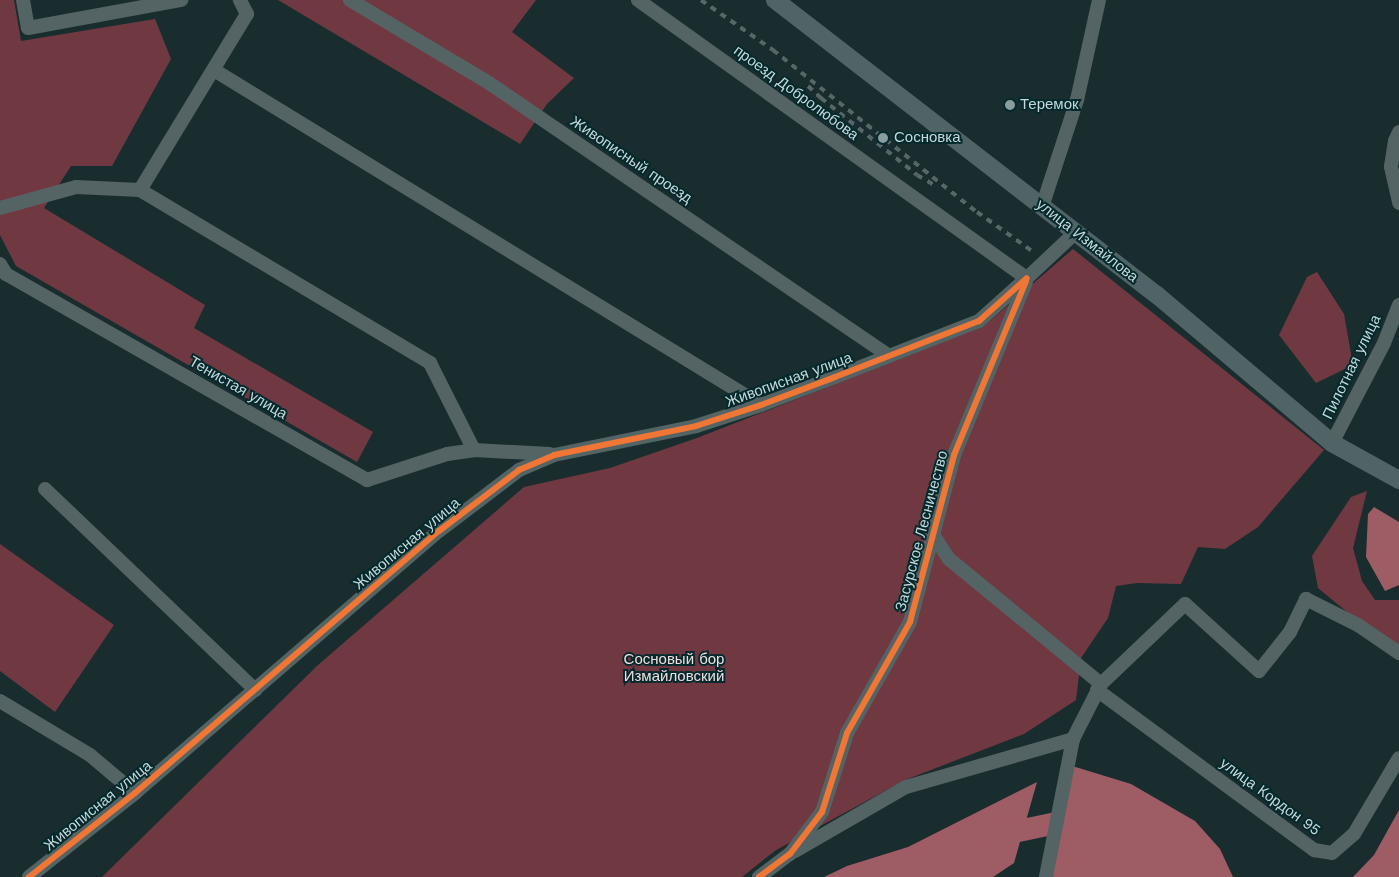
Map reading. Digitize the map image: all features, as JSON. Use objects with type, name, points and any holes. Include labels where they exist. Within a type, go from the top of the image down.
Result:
[{"type":"main road","name":"улица Измайлова","points":[[775,0],[1157,295],[1332,443],[1399,480]]},
{"type":"street","points":[[23,0],[28,28],[181,0]]},
{"type":"street","points":[[140,190],[247,14],[240,0]]},
{"type":"street","name":"Живописный проезд","points":[[350,0],[489,82],[889,356]]},
{"type":"street","name":"проезд Добролюбова","points":[[638,0],[1027,278]]},
{"type":"street","points":[[1042,206],[1077,100],[1098,0]]},
{"type":"street","points":[[214,70],[761,405]]},
{"type":"street","points":[[1399,132],[1395,141],[1391,167],[1399,202]]},
{"type":"street","points":[[0,208],[76,187],[140,190],[430,363],[474,450]]},
{"type":"street","points":[[1027,278],[1076,232]]},
{"type":"street","name":"Тенистая улица","points":[[0,264],[6,274],[367,480],[447,454],[474,450],[554,454]]},
{"type":"street","name":"Живописная улица","points":[[29,877],[135,793],[440,531],[519,470],[554,454],[696,426],[761,405],[978,322],[1027,278]]},
{"type":"street","name":"Засурское Лесничество","points":[[759,877],[790,854],[822,812],[847,733],[910,622],[954,455],[1027,278]]},
{"type":"street","name":"Пилотная улица","points":[[1332,443],[1384,343],[1399,305]]},
{"type":"street","points":[[45,489],[255,690]]},
{"type":"street","name":"улица Кордон 95","points":[[932,533],[949,559],[1099,687],[1314,850],[1332,852],[1354,834],[1399,758]]},
{"type":"street","points":[[1046,877],[1073,739],[1099,687],[1185,604],[1259,671],[1290,632],[1306,599],[1358,625],[1399,653]]},
{"type":"street","points":[[0,701],[90,755],[135,793]]},
{"type":"street","points":[[790,854],[906,787],[1073,739]]},
{"type":"green space","points":[[0,0],[14,0],[21,41],[155,19],[171,59],[112,166],[71,166],[44,208],[205,305],[194,328],[373,432],[357,462],[16,266],[0,235]]},
{"type":"green space","points":[[278,0],[536,0],[512,32],[574,78],[547,104],[520,144]]},
{"type":"green space","name":"Сосновый бор Измайловский","points":[[1073,249],[1324,450],[1258,527],[1225,549],[1198,547],[1181,584],[1137,583],[1116,586],[1108,618],[1081,658],[1076,700],[1024,734],[905,780],[776,850],[742,877],[102,877],[318,665],[524,487],[610,468],[697,438],[984,326]]},
{"type":"green space","points":[[1317,272],[1344,314],[1353,365],[1316,383],[1279,335],[1307,277]]},
{"type":"green space","points":[[1367,491],[1353,548],[1362,581],[1375,600],[1399,600],[1399,645],[1347,612],[1318,588],[1312,556],[1351,497]]},
{"type":"green space","points":[[0,544],[114,625],[55,712],[0,671]]},
{"type":"shaded area","points":[[1374,507],[1399,522],[1399,585],[1385,591],[1366,557],[1368,514]]},
{"type":"shaded area","points":[[1069,765],[1131,784],[1195,821],[1220,849],[1233,877],[1046,877]]},
{"type":"shaded area","points":[[1037,782],[1014,863],[993,877],[824,877],[847,866],[908,847]]},
{"type":"shaded area","points":[[1399,810],[1399,877],[1353,877],[1374,855]]},
{"type":"waterway","points":[[994,836],[1080,818]]},
{"type":"railway","points":[[701,0],[773,50],[977,212],[1035,253]]},
{"type":"railway","points":[[808,86],[917,175],[934,185]]},
{"type":"cycle path","points":[[29,877],[135,793],[439,531],[519,470],[554,455],[696,426],[761,405],[979,321],[1027,278]]},
{"type":"cycle path","points":[[759,877],[790,854],[822,812],[847,733],[910,622],[954,455],[1026,281]]},
{"type":"place","name":"Теремок","points":[[1010,105]]},
{"type":"place","name":"Сосновка","points":[[883,138]]}]
